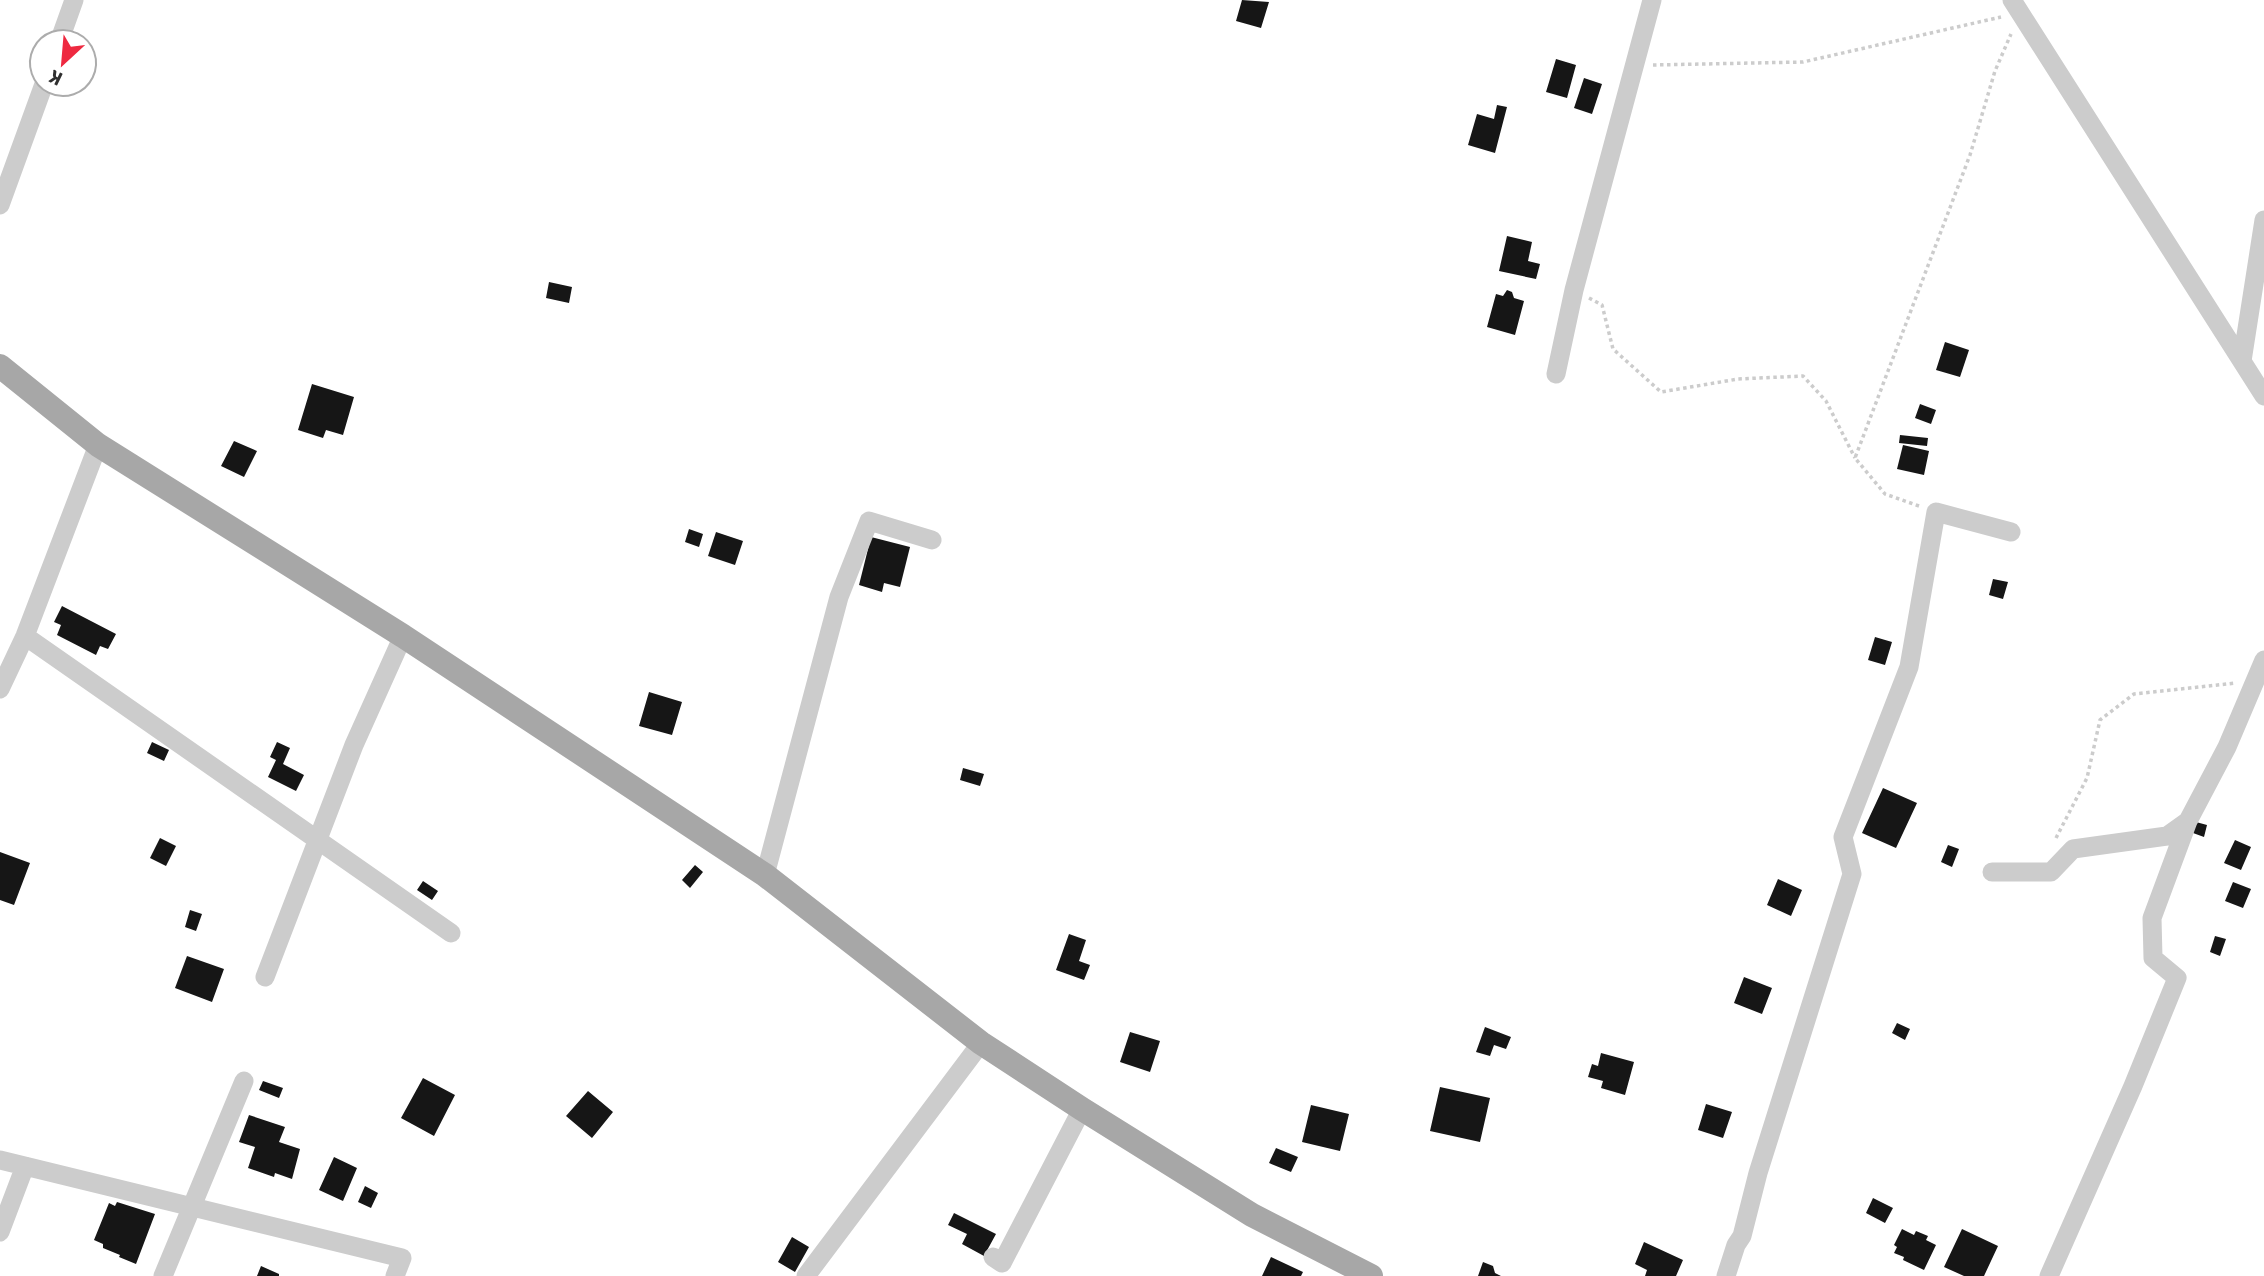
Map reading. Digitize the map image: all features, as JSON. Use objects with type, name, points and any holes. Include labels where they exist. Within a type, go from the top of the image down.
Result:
[{"type":"main road","points":[[0,366],[98,445],[403,636],[765,875],[981,1042],[1082,1109],[1252,1215],[1371,1276]]},
{"type":"street","points":[[64,28],[74,0]]},
{"type":"street","points":[[1556,374],[1574,290],[1652,0]]},
{"type":"street","points":[[2016,6],[2264,396]]},
{"type":"street","points":[[0,205],[39,98]]},
{"type":"street","points":[[2242,360],[2264,220]]},
{"type":"street","points":[[0,689],[25,636],[98,445]]},
{"type":"street","points":[[1726,1276],[1736,1245],[1742,1236],[1758,1173],[1852,874],[1843,837],[1909,667],[1936,512],[2011,532]]},
{"type":"street","points":[[765,875],[839,597],[869,521],[932,540]]},
{"type":"street","points":[[25,636],[451,933]]},
{"type":"street","points":[[265,977],[354,745],[403,636]]},
{"type":"street","points":[[2049,1276],[2177,978],[2153,958],[2152,918],[2188,821],[2227,747],[2264,660]]},
{"type":"street","points":[[1992,872],[2050,872],[2073,849],[2167,836],[2188,821]]},
{"type":"street","points":[[806,1276],[981,1042]]},
{"type":"street","points":[[163,1276],[244,1081]]},
{"type":"street","points":[[993,1257],[1002,1263],[1082,1109]]},
{"type":"street","points":[[0,1160],[402,1258],[395,1276]]},
{"type":"street","points":[[0,1232],[25,1166]]},
{"type":"path","points":[[1636,65],[1803,62],[2016,6]]},
{"type":"path","points":[[1855,458],[1970,155],[2016,6]]},
{"type":"path","points":[[1574,290],[1602,305],[1613,349],[1661,392],[1738,379],[1804,376],[1826,401],[1855,458],[1885,494],[1936,512]]},
{"type":"path","points":[[2050,872],[2054,841],[2087,778],[2100,720],[2134,694],[2255,680]]},
{"type":"building","points":[[1242,0],[1269,2],[1261,28],[1236,21]]},
{"type":"building","points":[[1556,59],[1576,65],[1567,98],[1546,92]]},
{"type":"building","points":[[1584,78],[1602,84],[1592,114],[1574,108]]},
{"type":"building","points":[[1497,105],[1507,107],[1495,153],[1468,145],[1477,114],[1494,119]]},
{"type":"building","points":[[1507,236],[1532,242],[1528,261],[1540,264],[1536,279],[1499,271]]},
{"type":"building","points":[[549,282],[572,287],[569,303],[546,298]]},
{"type":"building","points":[[1507,290],[1512,292],[1514,298],[1524,301],[1515,335],[1487,327],[1496,294],[1503,296]]},
{"type":"building","points":[[1945,342],[1969,350],[1960,377],[1936,370]]},
{"type":"building","points":[[312,384],[354,397],[343,435],[326,430],[323,438],[298,430]]},
{"type":"building","points":[[1920,404],[1936,410],[1931,424],[1915,418]]},
{"type":"building","points":[[1900,435],[1928,438],[1927,446],[1899,443]]},
{"type":"building","points":[[234,441],[257,451],[244,477],[221,466]]},
{"type":"building","points":[[1903,445],[1929,451],[1924,475],[1897,469]]},
{"type":"building","points":[[689,529],[703,534],[699,547],[685,542]]},
{"type":"building","points":[[716,532],[743,541],[735,565],[708,556]]},
{"type":"building","points":[[871,537],[910,547],[900,587],[884,583],[882,592],[859,585]]},
{"type":"building","points":[[1993,579],[2008,582],[2003,599],[1989,595]]},
{"type":"building","points":[[62,606],[116,634],[108,649],[100,646],[96,655],[57,635],[61,625],[54,622]]},
{"type":"building","points":[[1875,637],[1892,642],[1885,665],[1868,660]]},
{"type":"building","points":[[649,692],[682,702],[672,735],[639,726]]},
{"type":"building","points":[[152,742],[169,750],[164,761],[147,753]]},
{"type":"building","points":[[277,742],[290,748],[283,764],[304,775],[296,791],[268,777],[276,760],[270,757]]},
{"type":"building","points":[[963,768],[984,774],[980,786],[960,780]]},
{"type":"building","points":[[1883,788],[1917,803],[1896,848],[1862,833]]},
{"type":"building","points":[[2196,822],[2207,825],[2204,837],[2193,833]]},
{"type":"building","points":[[160,838],[176,846],[166,866],[150,858]]},
{"type":"building","points":[[2235,840],[2251,847],[2241,870],[2224,863]]},
{"type":"building","points":[[1948,845],[1959,849],[1952,867],[1941,862]]},
{"type":"building","points":[[0,852],[30,863],[14,905],[0,900]]},
{"type":"building","points":[[695,865],[703,872],[690,888],[682,880]]},
{"type":"building","points":[[1778,879],[1802,890],[1791,916],[1767,905]]},
{"type":"building","points":[[423,881],[438,891],[432,900],[417,890]]},
{"type":"building","points":[[2233,882],[2251,889],[2243,908],[2225,901]]},
{"type":"building","points":[[190,910],[202,914],[196,931],[185,927]]},
{"type":"building","points":[[1069,934],[1086,940],[1079,961],[1090,965],[1084,980],[1056,970]]},
{"type":"building","points":[[2215,936],[2226,939],[2220,956],[2210,952]]},
{"type":"building","points":[[187,956],[224,969],[212,1002],[175,988]]},
{"type":"building","points":[[1744,977],[1772,988],[1762,1014],[1734,1003]]},
{"type":"building","points":[[1897,1023],[1910,1029],[1905,1040],[1892,1033]]},
{"type":"building","points":[[1485,1027],[1511,1037],[1506,1049],[1494,1045],[1490,1056],[1476,1052]]},
{"type":"building","points":[[1130,1032],[1160,1041],[1150,1072],[1120,1062]]},
{"type":"building","points":[[1601,1053],[1634,1062],[1625,1095],[1601,1088],[1603,1081],[1588,1077],[1592,1064],[1598,1066]]},
{"type":"building","points":[[423,1078],[455,1095],[434,1136],[401,1118]]},
{"type":"building","points":[[263,1081],[283,1088],[279,1098],[259,1090]]},
{"type":"building","points":[[1440,1087],[1490,1098],[1480,1142],[1430,1131]]},
{"type":"building","points":[[588,1091],[613,1112],[592,1138],[566,1116]]},
{"type":"building","points":[[1706,1104],[1732,1112],[1723,1138],[1698,1130]]},
{"type":"building","points":[[1311,1105],[1349,1114],[1340,1151],[1302,1142]]},
{"type":"building","points":[[249,1115],[285,1127],[279,1142],[300,1149],[292,1179],[275,1173],[274,1177],[248,1168],[255,1147],[239,1142]]},
{"type":"building","points":[[1276,1148],[1298,1157],[1291,1172],[1269,1163]]},
{"type":"building","points":[[334,1157],[357,1168],[343,1201],[319,1190]]},
{"type":"building","points":[[365,1186],[378,1193],[371,1208],[358,1202]]},
{"type":"building","points":[[1873,1198],[1893,1208],[1885,1223],[1866,1213]]},
{"type":"building","points":[[117,1202],[155,1214],[136,1264],[103,1248],[103,1244],[94,1240],[109,1203],[115,1206]]},
{"type":"building","points":[[954,1213],[996,1234],[984,1256],[962,1244],[967,1234],[948,1225]]},
{"type":"building","points":[[1902,1229],[1914,1235],[1916,1231],[1928,1236],[1926,1240],[1936,1245],[1924,1270],[1894,1253],[1897,1247],[1894,1245]]},
{"type":"building","points":[[1962,1229],[1998,1246],[1984,1276],[1964,1276],[1944,1267]]},
{"type":"building","points":[[792,1237],[809,1247],[795,1272],[778,1262]]},
{"type":"building","points":[[1644,1242],[1683,1260],[1676,1276],[1645,1276],[1647,1270],[1635,1264]]},
{"type":"building","points":[[1271,1257],[1303,1272],[1301,1276],[1262,1276]]},
{"type":"building","points":[[1483,1262],[1493,1266],[1495,1273],[1501,1276],[1478,1276]]},
{"type":"building","points":[[261,1266],[279,1274],[279,1276],[257,1276]]}]
